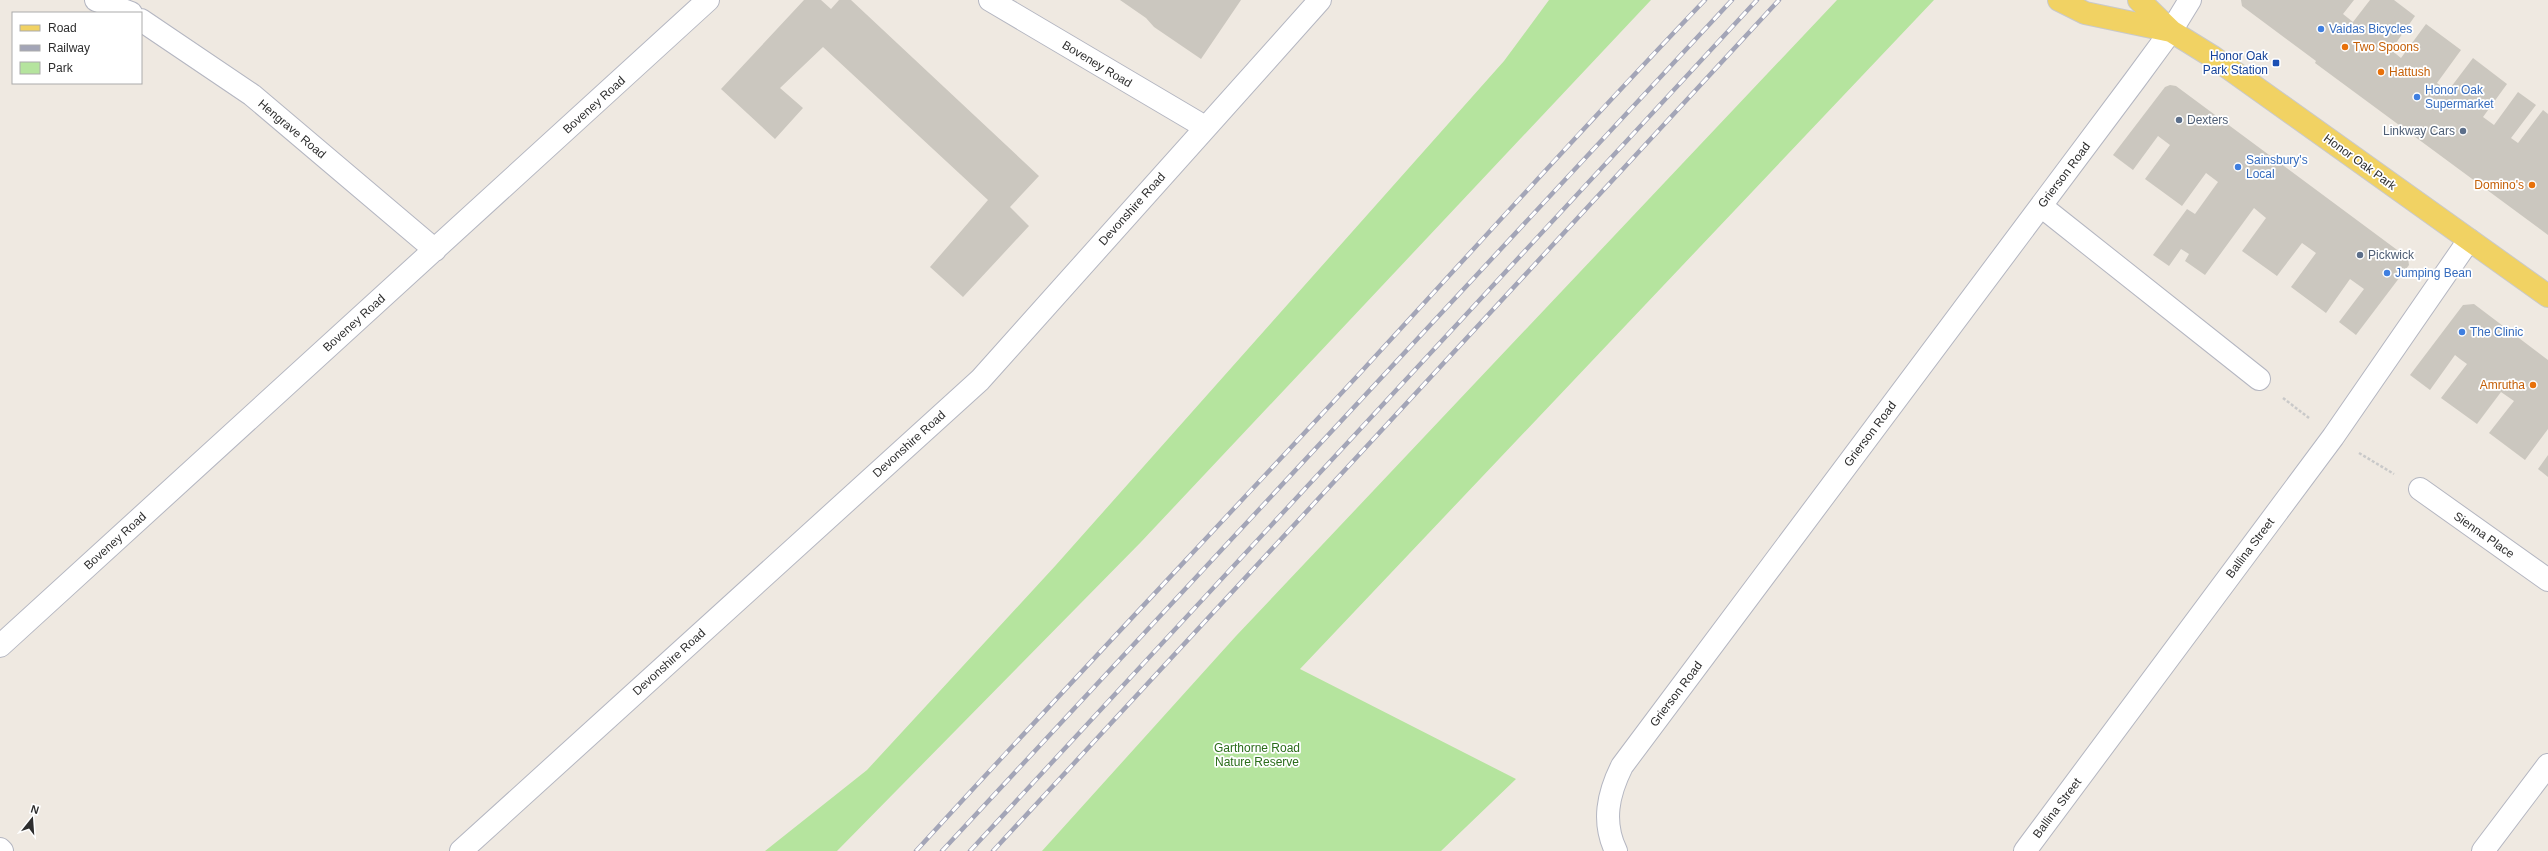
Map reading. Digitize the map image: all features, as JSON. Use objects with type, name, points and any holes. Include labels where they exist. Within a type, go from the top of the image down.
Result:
[{"type":"main road","name":"Honor Oak Park","points":[[2059,0],[2086,13],[2171,31]]},
{"type":"main road","name":"Honor Oak Park","points":[[2139,0],[2171,31],[2212,57],[2548,296]]},
{"type":"street","points":[[96,0],[128,12]]},
{"type":"street","name":"Boveney Road","points":[[0,646],[708,0]]},
{"type":"street","name":"Boveney Road","points":[[990,0],[1204,127]]},
{"type":"street","name":"Devonshire Road","points":[[461,851],[980,380],[1204,127],[1320,0]]},
{"type":"street","name":"Grierson Road","points":[[1616,851],[1609,831],[1607,810],[1612,786],[1622,766],[2171,31],[2190,0]]},
{"type":"street","name":"Hengrave Road","points":[[142,21],[252,95],[435,250]]},
{"type":"street","points":[[2041,206],[2259,379]]},
{"type":"street","name":"Ballina Street","points":[[2025,851],[2332,437],[2469,240]]},
{"type":"street","name":"Sienna Place","points":[[2420,489],[2548,580]]},
{"type":"street","points":[[2483,851],[2548,766]]},
{"type":"path","points":[[2259,379],[2332,437],[2420,489]]},
{"type":"green space","points":[[1549,0],[1651,0],[1141,542],[837,851],[765,851],[867,770],[1056,565],[1504,61]]},
{"type":"green space","name":"Garthorne Road Nature Reserve","points":[[1837,0],[1934,0],[1300,669],[1516,779],[1441,851],[1042,851],[1236,636]]},
{"type":"building","points":[[804,0],[821,0],[831,9],[839,0],[851,0],[1039,176],[1010,207],[1029,226],[963,297],[930,267],[988,200],[823,47],[780,88],[803,108],[775,139],[721,89]]},
{"type":"building","points":[[1120,0],[1241,0],[1201,59],[1154,27],[1146,18]]},
{"type":"building","points":[[2241,0],[2354,0],[2343,14],[2353,22],[2370,0],[2394,0],[2415,16],[2391,50],[2401,58],[2426,24],[2461,50],[2437,83],[2448,91],[2473,58],[2507,84],[2483,117],[2494,125],[2518,92],[2536,105],[2511,138],[2518,143],[2543,110],[2548,114],[2548,235],[2315,63],[2316,61],[2242,6]]},
{"type":"building","points":[[2170,85],[2176,86],[2408,258],[2409,265],[2356,335],[2339,322],[2364,289],[2350,279],[2326,313],[2291,287],[2316,253],[2302,243],[2277,276],[2242,251],[2266,218],[2254,208],[2205,275],[2185,261],[2189,254],[2181,249],[2169,266],[2153,255],[2187,209],[2195,214],[2218,182],[2206,173],[2182,206],[2145,179],[2170,145],[2158,136],[2133,170],[2113,155],[2165,87]]},
{"type":"building","points":[[2474,304],[2548,360],[2548,429],[2525,460],[2489,433],[2514,401],[2501,392],[2477,424],[2441,398],[2467,364],[2455,355],[2430,390],[2410,375],[2463,305]]},
{"type":"building","points":[[2548,455],[2548,477],[2538,469]]},
{"type":"railway","points":[[916,851],[1705,0]]},
{"type":"railway","points":[[942,851],[1732,0]]},
{"type":"railway","points":[[970,851],[1757,0]]},
{"type":"railway","points":[[993,851],[1779,0]]},
{"type":"place","name":"Vaidas Bicycles","points":[[2321,29]]},
{"type":"place","name":"Two Spoons","points":[[2345,47]]},
{"type":"place","name":"Honor Oak Park Station","points":[[2276,63]]},
{"type":"place","name":"Hattush","points":[[2381,72]]},
{"type":"place","name":"Honor Oak Supermarket","points":[[2417,97]]},
{"type":"place","name":"Dexters","points":[[2179,120]]},
{"type":"place","name":"Linkway Cars","points":[[2463,131]]},
{"type":"place","name":"Sainsbury's Local","points":[[2238,167]]},
{"type":"place","name":"Domino's","points":[[2532,185]]},
{"type":"place","name":"Pickwick","points":[[2360,255]]},
{"type":"place","name":"Jumping Bean","points":[[2387,273]]},
{"type":"place","name":"The Clinic","points":[[2462,332]]},
{"type":"place","name":"Amrutha","points":[[2533,385]]}]
